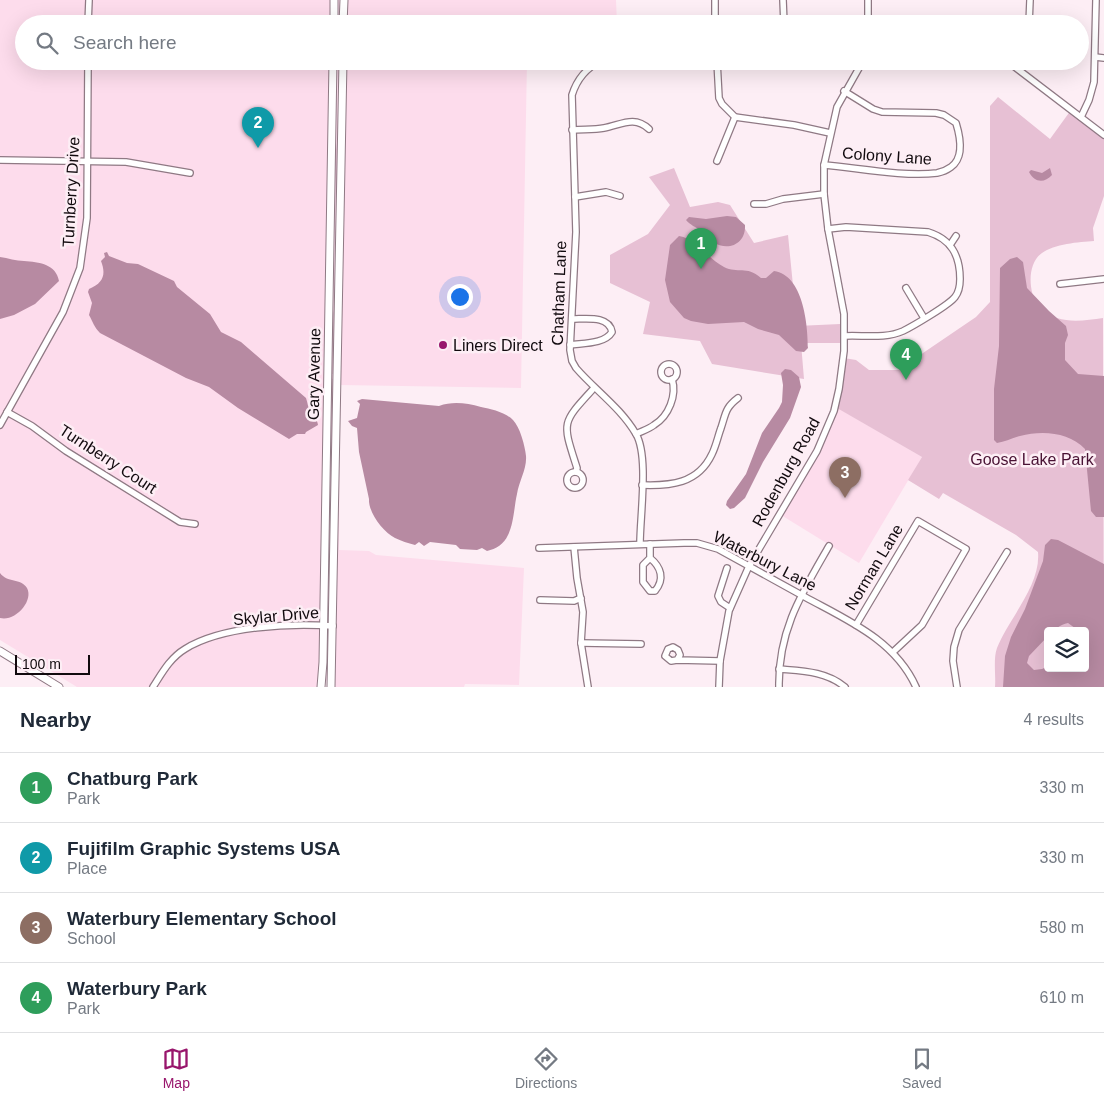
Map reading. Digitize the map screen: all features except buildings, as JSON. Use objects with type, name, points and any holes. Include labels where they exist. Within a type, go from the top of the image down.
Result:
[{"type":"main road","points":[[334,0],[334,15]]},
{"type":"main road","points":[[343,15],[344,0]]},
{"type":"main road","name":"Gary Avenue","points":[[321,687],[333,70]]},
{"type":"main road","name":"Gary Avenue","points":[[331,687],[343,70]]},
{"type":"main road","points":[[0,651],[59,687]]},
{"type":"street","points":[[88,0],[88,15]]},
{"type":"street","points":[[714,0],[715,15]]},
{"type":"street","points":[[783,0],[784,15]]},
{"type":"street","points":[[868,0],[868,15]]},
{"type":"street","points":[[1029,15],[1030,0]]},
{"type":"street","points":[[1081,117],[1092,95],[1094,82],[1096,0]]},
{"type":"street","points":[[1095,57],[1104,58]]},
{"type":"street","name":"Turnberry Drive","points":[[0,425],[64,312],[80,268],[85,238],[88,70]]},
{"type":"street","name":"Chatham Lane","points":[[586,70],[574,89],[571,106],[576,232],[570,345],[572,361],[580,372],[622,416],[636,434],[643,456],[640,544]]},
{"type":"street","points":[[718,70],[722,104],[735,117],[794,125],[830,133]]},
{"type":"street","name":"Rodenburg Road","points":[[719,687],[720,661],[730,608],[749,566],[811,462],[826,432],[834,411],[839,389],[844,364],[845,336],[842,299],[828,229],[824,194],[824,165],[837,108],[844,91],[857,70]]},
{"type":"street","points":[[1020,70],[1104,135]]},
{"type":"street","name":"Colony Lane","points":[[824,165],[898,172],[939,173],[954,166],[958,156],[960,135],[956,123],[944,115],[882,112],[873,109],[844,91]]},
{"type":"street","points":[[717,161],[735,117]]},
{"type":"street","points":[[572,130],[602,128],[632,121],[642,122],[649,129]]},
{"type":"street","points":[[0,160],[126,162],[190,174]]},
{"type":"street","points":[[575,197],[606,192],[620,196]]},
{"type":"street","points":[[754,204],[766,204],[783,199],[824,194]]},
{"type":"street","points":[[828,229],[846,227],[921,231],[936,234],[950,245],[959,264],[958,289],[955,298],[902,332],[845,336]]},
{"type":"street","points":[[950,245],[956,236]]},
{"type":"street","points":[[1060,284],[1104,279]]},
{"type":"street","points":[[906,288],[924,318]]},
{"type":"street","points":[[570,345],[604,339],[610,336],[612,332],[609,324],[604,320],[572,319]]},
{"type":"street","points":[[636,434],[655,425],[668,410],[674,385],[672,379]]},
{"type":"street","points":[[576,472],[577,468],[567,438],[567,424],[569,415],[594,388]]},
{"type":"street","points":[[642,485],[665,486],[678,483],[697,473],[712,454],[728,405],[738,398]]},
{"type":"street","name":"Turnberry Court","points":[[7,412],[32,426],[66,451],[180,522],[195,524]]},
{"type":"street","name":"Norman Lane","points":[[856,625],[918,521],[966,549],[922,625],[892,652]]},
{"type":"street","name":"Waterbury Lane","points":[[539,548],[684,543],[706,545],[718,549],[880,640],[909,674],[916,687]]},
{"type":"street","points":[[650,544],[650,558],[643,565],[644,582],[650,591],[655,591],[661,579],[660,568],[650,558]]},
{"type":"street","points":[[779,687],[779,669],[786,632],[801,594],[829,546]]},
{"type":"street","points":[[574,547],[576,578],[582,598],[584,621],[581,643],[588,687]]},
{"type":"street","points":[[956,687],[954,647],[959,630],[1007,552]]},
{"type":"street","points":[[727,568],[718,596],[721,602],[730,608]]},
{"type":"street","points":[[540,600],[574,600],[582,598]]},
{"type":"street","name":"Skylar Drive","points":[[153,687],[168,664],[184,649],[206,640],[256,628],[288,625],[333,626]]},
{"type":"street","points":[[581,643],[641,644]]},
{"type":"street","points":[[677,660],[720,661]]},
{"type":"street","points":[[779,669],[822,674],[845,687]]},
{"type":"shaded area","points":[[0,0],[616,0],[617,15],[15,15],[15,70],[527,70],[521,388],[340,385],[339,550],[369,551],[376,555],[524,568],[519,685],[465,684],[464,687],[334,687],[334,681],[318,680],[317,687],[77,687],[0,640]]},
{"type":"shaded area","points":[[1050,168],[1052,175],[1043,181],[1036,180],[1029,172],[1031,170],[1042,173]]},
{"type":"shaded area","points":[[727,216],[736,217],[745,225],[743,237],[730,246],[719,245],[711,241],[686,220],[689,217],[706,219]]},
{"type":"shaded area","points":[[679,236],[691,241],[718,263],[729,269],[751,272],[761,278],[766,278],[774,271],[784,274],[792,281],[802,302],[807,326],[808,348],[804,352],[796,351],[779,335],[758,329],[744,322],[708,324],[684,318],[670,302],[665,280],[670,245]]},
{"type":"shaded area","points":[[107,252],[109,256],[127,263],[138,264],[174,281],[177,287],[210,314],[221,332],[241,342],[306,398],[318,425],[305,434],[297,434],[289,439],[238,408],[209,387],[186,378],[100,333],[89,315],[92,303],[88,292],[89,289],[101,281],[103,270],[101,261],[105,257],[104,253]]},
{"type":"shaded area","points":[[0,257],[35,262],[51,267],[59,281],[35,304],[14,315],[0,319]]},
{"type":"shaded area","points":[[1017,257],[1023,262],[1027,288],[1066,326],[1068,335],[1065,343],[1065,360],[1078,374],[1104,376],[1104,517],[1096,517],[1091,511],[1085,449],[1079,443],[1063,436],[1046,433],[1028,434],[997,443],[994,440],[994,389],[999,346],[1000,268],[1010,259]]},
{"type":"shaded area","points":[[785,369],[791,370],[799,377],[801,387],[790,418],[763,462],[745,498],[734,508],[730,509],[726,505],[727,501],[746,474],[762,433],[782,402],[783,385],[781,373]]},
{"type":"shaded area","points":[[362,399],[439,406],[449,403],[465,404],[498,411],[513,420],[522,437],[526,461],[518,489],[512,525],[502,543],[487,551],[482,548],[477,550],[460,549],[456,545],[430,542],[424,546],[419,542],[415,545],[400,540],[386,531],[377,521],[371,510],[359,452],[357,428],[348,421],[357,418],[360,404],[357,401]]},
{"type":"shaded area","points":[[836,407],[922,457],[859,563],[781,515]]},
{"type":"shaded area","points":[[1051,539],[1058,540],[1104,564],[1104,687],[1003,687],[1005,656],[1011,637],[1025,609],[1043,561],[1045,545]]},
{"type":"shaded area","points":[[0,573],[6,578],[18,581],[27,588],[28,599],[22,609],[12,617],[0,618]]},
{"type":"green space","name":"Goose Lake Park","points":[[998,97],[1050,139],[1071,110],[1104,135],[1104,196],[1093,228],[1094,241],[1053,247],[1042,253],[1037,258],[1032,270],[1031,286],[1039,308],[1057,318],[1080,321],[1103,318],[1104,687],[995,687],[997,648],[1030,589],[1038,564],[1038,552],[1016,535],[943,493],[939,499],[908,480],[922,457],[837,408],[844,358],[856,360],[869,370],[898,370],[976,317],[990,302],[990,106]]},
{"type":"green space","points":[[338,143],[336,220],[335,157]]},
{"type":"green space","points":[[674,168],[690,207],[718,202],[730,205],[754,243],[788,235],[797,326],[840,324],[840,343],[801,343],[804,379],[712,364],[700,341],[643,334],[650,302],[610,283],[610,255],[648,234],[670,205],[649,177]]},
{"type":"green space","points":[[335,306],[334,374],[331,374],[332,317]]},
{"type":"green space","points":[[331,379],[334,379],[329,598],[328,559]]},
{"type":"place","name":"Fujifilm Graphic Systems USA","points":[[258,148]]},
{"type":"place","name":"Chatburg Park","points":[[701,269]]},
{"type":"place","name":"Liners Direct","points":[[443,345]]},
{"type":"place","name":"Waterbury Park","points":[[906,380]]},
{"type":"place","name":"Waterbury Elementary School","points":[[845,498]]}]
